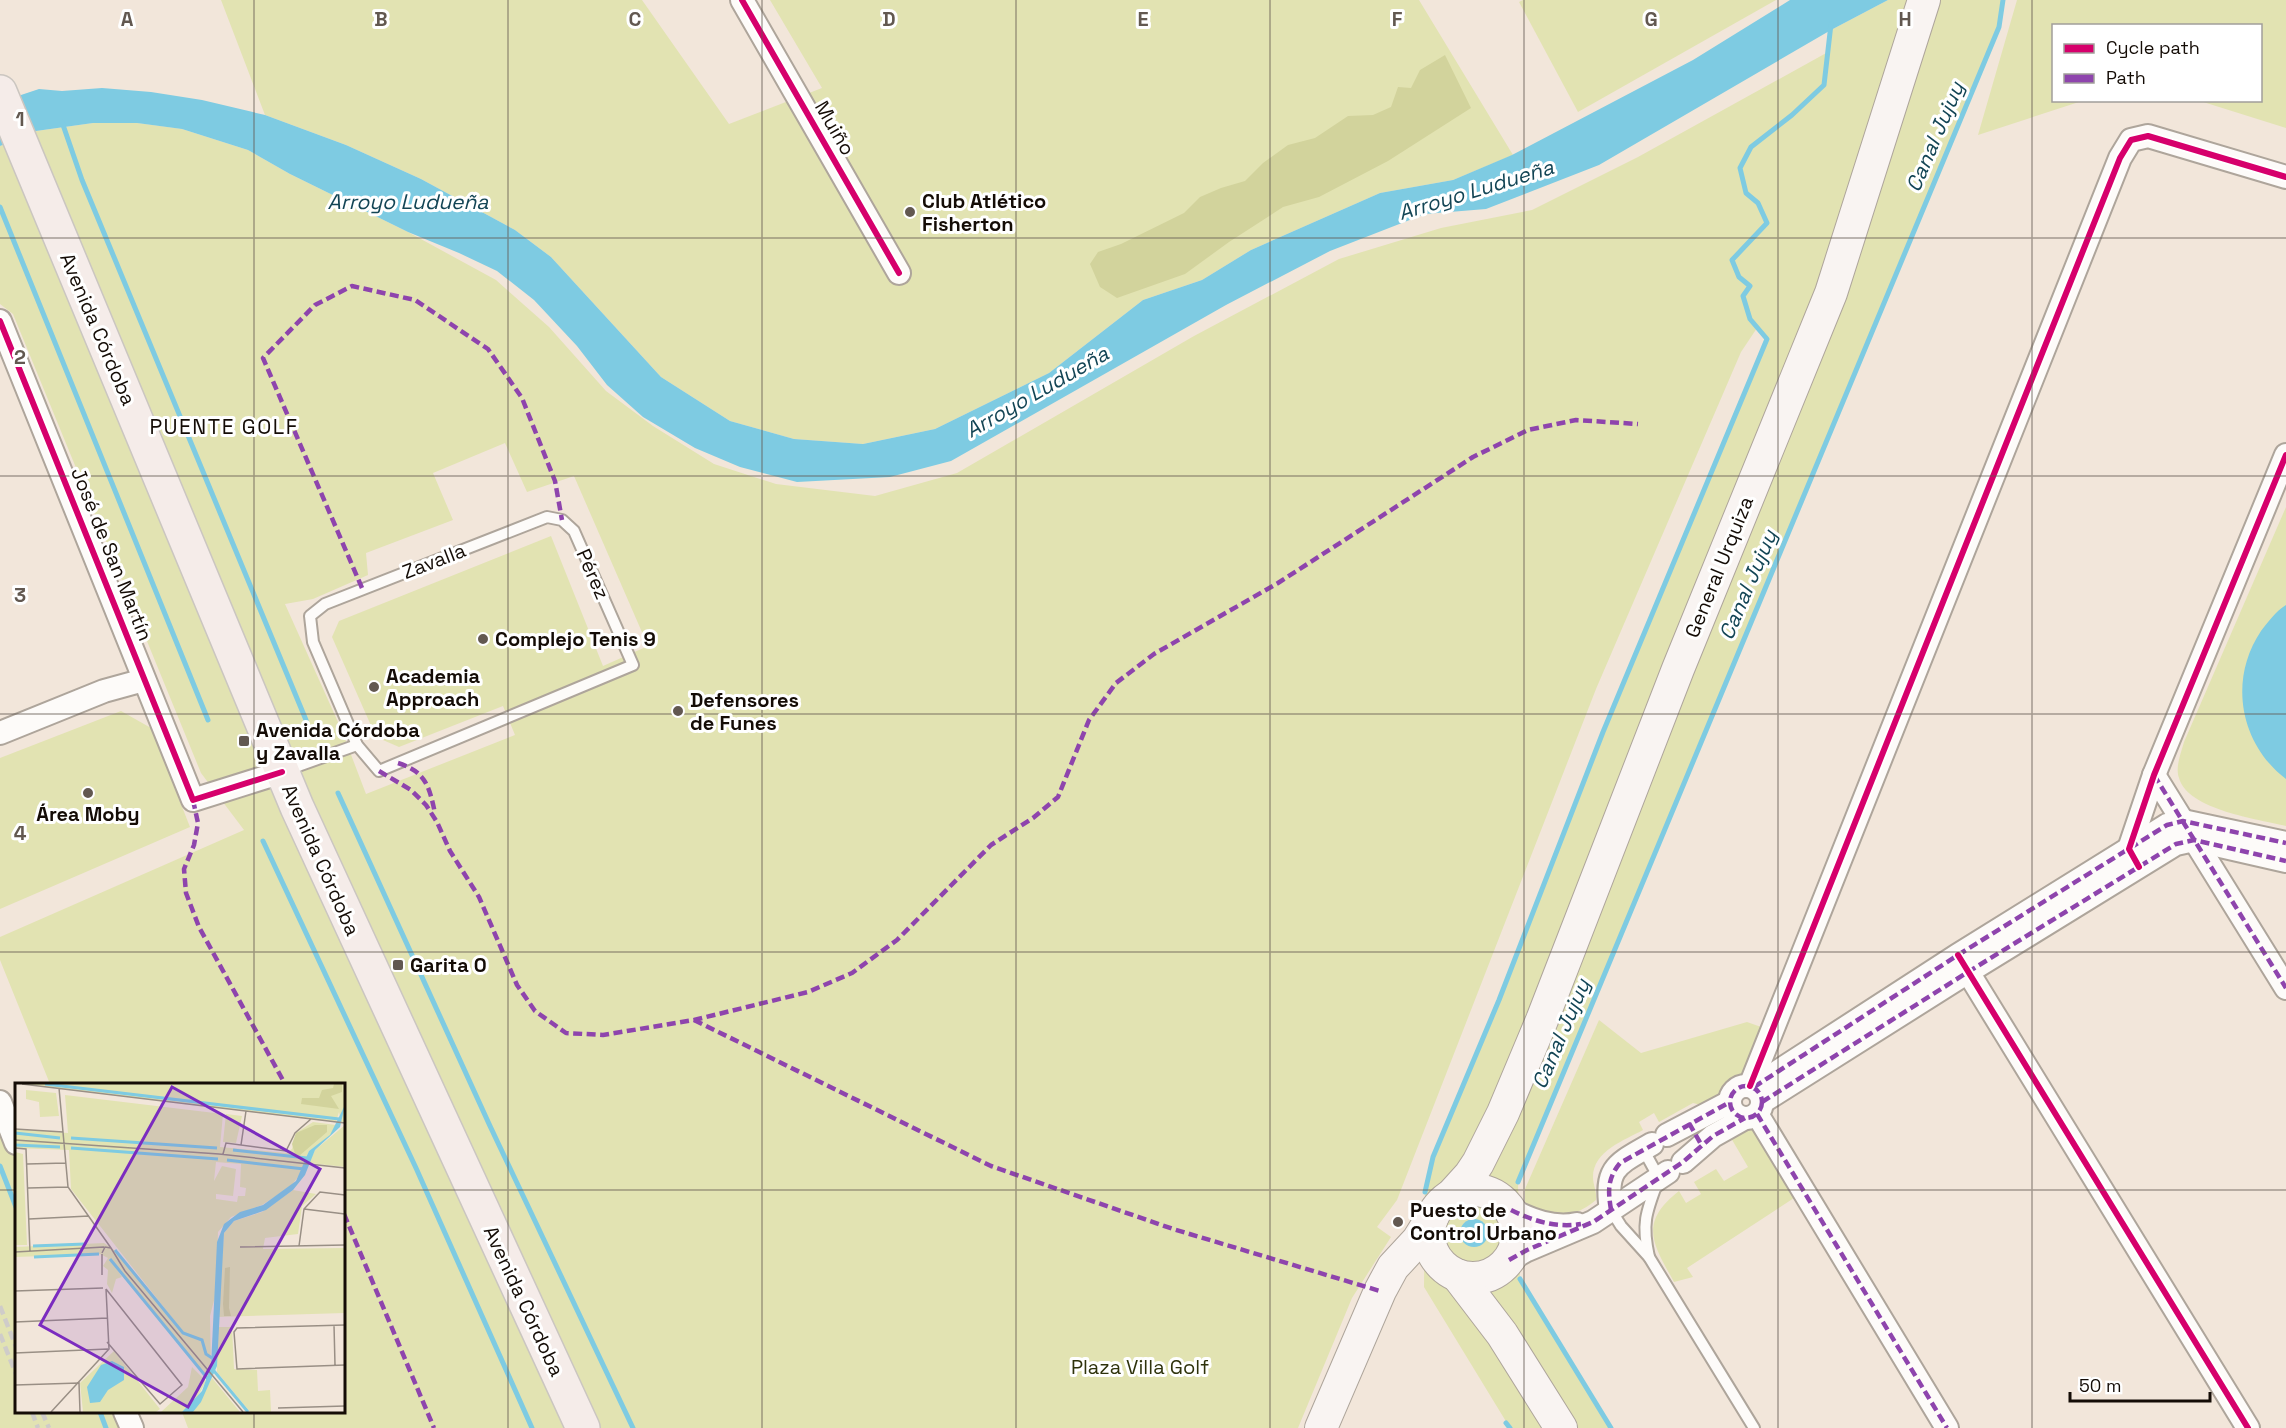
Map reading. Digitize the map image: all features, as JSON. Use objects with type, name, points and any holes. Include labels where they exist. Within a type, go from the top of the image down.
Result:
[{"type":"main road","name":"General Urquiza","points":[[1321,1428],[1393,1267],[1418,1240],[1442,1206],[1470,1175],[1503,1113],[1830,293],[1920,8]]},
{"type":"main road","name":"Avenida Córdoba","points":[[5,104],[282,772],[583,1428]]},
{"type":"main road","name":"General Urquiza","points":[[1503,1113],[1496,1158],[1497,1180],[1506,1205]]},
{"type":"main road","points":[[1516,1355],[1499,1307],[1498,1288],[1506,1264],[1515,1249],[1518,1236],[1516,1223],[1506,1205],[1490,1193],[1477,1190],[1463,1191],[1442,1206],[1429,1232],[1431,1246],[1437,1259],[1488,1314],[1561,1428]]},
{"type":"main road","points":[[1383,1286],[1394,1277],[1420,1268],[1480,1278],[1496,1272],[1506,1264]]},
{"type":"street","name":"Muiño","points":[[742,0],[899,273]]},
{"type":"street","points":[[1506,1264],[1527,1250],[1602,1216],[1670,1171],[1732,1124],[1750,1101],[2120,158],[2131,140],[2148,136],[2286,177]]},
{"type":"street","name":"José de San Martín","points":[[0,321],[193,800],[282,772]]},
{"type":"street","points":[[2134,858],[2154,775],[2286,455]]},
{"type":"street","points":[[0,734],[104,691],[144,680]]},
{"type":"street","points":[[2154,775],[2286,988]]},
{"type":"street","points":[[2189,830],[2286,843]]},
{"type":"street","points":[[1602,1216],[1613,1172],[1620,1163],[1689,1123],[1714,1112],[1750,1101],[1963,963],[2134,858],[2176,844],[2189,830]]},
{"type":"street","points":[[2189,830],[2286,861]]},
{"type":"street","points":[[1963,963],[2248,1428]]},
{"type":"street","points":[[1750,1101],[1947,1428]]},
{"type":"street","points":[[0,1102],[15,1140]]},
{"type":"street","points":[[1689,1123],[1702,1146]]},
{"type":"street","points":[[1506,1205],[1530,1220],[1550,1225],[1572,1225],[1602,1216]]},
{"type":"street","points":[[125,1413],[132,1428]]},
{"type":"lane","name":"Zavalla","points":[[357,745],[313,642],[310,616],[316,609],[548,517],[562,520]]},
{"type":"lane","name":"Pérez","points":[[357,745],[379,771],[633,665],[574,531],[562,520]]},
{"type":"lane","points":[[282,772],[357,745]]},
{"type":"lane","points":[[1649,1257],[1644,1235],[1645,1218],[1670,1171],[1654,1143]]},
{"type":"lane","points":[[1602,1216],[1621,1226],[1649,1257],[1754,1428]]},
{"type":"green space","name":"Club Atlético Fisherton","points":[[221,0],[642,0],[729,124],[822,88],[770,0],[1419,0],[1513,155],[1453,180],[1380,193],[1251,250],[1202,280],[1143,300],[1049,373],[935,429],[863,444],[794,439],[730,421],[661,377],[551,257],[515,230],[421,179],[346,145],[265,115]]},
{"type":"green space","points":[[1523,0],[1776,0],[1578,112],[1519,2]]},
{"type":"green space","name":"Plaza Villa Golf","points":[[1888,0],[2003,0],[1999,27],[1518,1182],[1520,1279],[1611,1428],[1510,1428],[1424,1287],[1425,1192],[1433,1157],[1499,1000],[1603,732],[1767,339],[1757,328],[1741,352],[1596,689],[1397,1200],[1377,1227],[1391,1237],[1352,1298],[1298,1428],[188,1428],[182,1413],[345,1413],[345,1083],[50,1083],[0,960],[0,937],[244,830],[201,773],[13,314],[0,304],[0,146],[36,131],[93,123],[137,123],[182,129],[248,150],[496,280],[549,327],[606,391],[653,426],[714,464],[776,484],[875,496],[957,473],[1194,336],[1339,259],[1441,228],[1532,210],[1638,157],[1828,52],[1831,30]],"holes":[[[505,443],[527,492],[574,476],[648,646],[603,666],[551,536],[339,621],[332,637],[376,737],[399,747],[503,706],[515,735],[366,794],[342,731],[285,604],[313,599],[368,575],[366,553],[453,520],[433,473]]]},
{"type":"green space","points":[[2017,0],[2286,0],[2286,128],[2203,102],[2262,102],[2262,24],[2052,24],[2052,102],[2079,102],[1978,135]]},
{"type":"green space","points":[[1445,55],[1471,108],[1388,161],[1319,197],[1283,207],[1185,274],[1117,298],[1100,287],[1090,264],[1098,252],[1121,244],[1184,213],[1200,197],[1245,181],[1263,163],[1288,145],[1315,138],[1348,116],[1373,115],[1391,107],[1398,87],[1411,88],[1420,70]]},
{"type":"green space","points":[[2286,507],[2286,826],[2242,816],[2209,805],[2185,789],[2179,778],[2178,769],[2184,742]]},
{"type":"green space","name":"Área Moby","points":[[121,711],[151,728],[190,827],[0,909],[0,758]]},
{"type":"green space","points":[[1599,1020],[1641,1053],[1747,1022],[1764,1028],[1748,1072],[1724,1086],[1720,1095],[1701,1105],[1693,1103],[1659,1122],[1654,1113],[1639,1122],[1643,1130],[1619,1142],[1604,1153],[1594,1168],[1596,1200],[1570,1215],[1542,1214],[1525,1202],[1525,1189]]},
{"type":"green space","points":[[0,1102],[15,1140],[15,1413],[125,1413],[132,1428],[0,1428]]},
{"type":"green space","points":[[1747,1128],[1756,1130],[1797,1196],[1687,1268],[1693,1277],[1674,1282],[1660,1256],[1653,1234],[1658,1213],[1679,1191],[1686,1203],[1701,1194],[1694,1182],[1716,1169],[1724,1181],[1748,1167],[1731,1138]]},
{"type":"water","name":"Arroyo Ludueña","points":[[1790,0],[1888,0],[1831,30],[1599,165],[1486,209],[1425,214],[1330,251],[1226,305],[951,461],[890,477],[797,482],[740,467],[695,448],[643,417],[607,385],[577,346],[534,300],[497,271],[408,232],[290,174],[248,150],[182,129],[137,123],[93,123],[36,131],[0,146],[0,102],[39,89],[62,91],[102,88],[151,92],[202,100],[265,115],[346,145],[421,179],[515,230],[551,257],[661,377],[730,421],[794,439],[863,444],[935,429],[1049,373],[1143,300],[1202,280],[1251,250],[1380,193],[1453,180],[1512,155],[1693,60]]},
{"type":"water","points":[[2286,605],[2286,779],[2270,765],[2249,730],[2242,690],[2251,650],[2266,624]]},
{"type":"water","points":[[1474,1219],[1484,1223],[1488,1233],[1484,1243],[1474,1247],[1464,1243],[1460,1233],[1464,1223]]},
{"type":"waterway","name":"Canal Jujuy","points":[[1518,1182],[1999,27],[2003,0]]},
{"type":"waterway","points":[[1425,1192],[1433,1157],[1499,1000],[1603,732],[1767,339],[1750,319],[1743,296],[1750,286],[1739,277],[1732,260],[1767,223],[1758,203],[1746,193],[1740,168],[1751,147],[1792,115],[1824,85],[1831,24]]},
{"type":"waterway","points":[[62,122],[82,180],[306,720]]},
{"type":"waterway","points":[[0,207],[208,720]]},
{"type":"waterway","points":[[338,793],[490,1126],[633,1428]]},
{"type":"waterway","points":[[263,841],[416,1168],[532,1428]]},
{"type":"waterway","points":[[0,1166],[15,1204]]},
{"type":"waterway","name":"Canal Jujuy","points":[[1520,1279],[1611,1428]]},
{"type":"waterway","points":[[100,1413],[106,1428]]},
{"type":"waterway","points":[[1506,1423],[1510,1428]]},
{"type":"railway","points":[[0,1306],[15,1344]]},
{"type":"railway","points":[[0,1334],[15,1372]]},
{"type":"railway","points":[[32,1413],[38,1428]]},
{"type":"railway","points":[[42,1413],[49,1428]]},
{"type":"marked path","points":[[362,588],[263,358],[315,305],[352,286],[415,300],[488,349],[522,398],[555,481],[562,520]]},
{"type":"marked path","points":[[379,771],[411,790],[426,805],[437,822],[450,851],[479,897],[517,985],[535,1011],[566,1033],[603,1035],[694,1020],[808,992],[852,973],[897,940],[991,845],[1033,818],[1058,797],[1089,720],[1116,683],[1154,654],[1278,583],[1473,457],[1528,430],[1576,420],[1638,424]]},
{"type":"marked path","points":[[398,763],[415,771],[425,781],[435,813]]},
{"type":"marked path","points":[[2154,775],[2286,988]]},
{"type":"marked path","points":[[193,800],[198,823],[194,845],[184,869],[186,893],[199,927],[284,1083]]},
{"type":"marked path","points":[[1754,1087],[1958,955],[2167,825],[2183,821],[2286,843]]},
{"type":"marked path","points":[[1762,1102],[2176,844],[2194,840],[2286,861]]},
{"type":"marked path","points":[[694,1020],[991,1166],[1173,1229],[1380,1291]]},
{"type":"marked path","points":[[1746,1086],[1757,1091],[1762,1102],[1757,1113],[1746,1118],[1735,1113],[1730,1102],[1735,1091],[1746,1086]]},
{"type":"marked path","points":[[1611,1210],[1610,1185],[1613,1174],[1620,1163],[1730,1102]]},
{"type":"marked path","points":[[1757,1114],[1947,1428]]},
{"type":"marked path","points":[[1509,1260],[1593,1222],[1683,1162],[1713,1136],[1745,1118]]},
{"type":"marked path","points":[[1689,1123],[1702,1146]]},
{"type":"marked path","points":[[1511,1210],[1545,1223],[1581,1224]]},
{"type":"marked path","points":[[345,1216],[434,1428]]},
{"type":"cycle path","points":[[742,0],[899,273]]},
{"type":"cycle path","points":[[1750,1086],[2120,158],[2131,140],[2148,136],[2286,177]]},
{"type":"cycle path","points":[[0,321],[193,800],[282,772]]},
{"type":"cycle path","points":[[2139,867],[2129,849],[2154,775],[2286,455]]},
{"type":"cycle path","points":[[1958,955],[2248,1428]]},
{"type":"place","name":"Club Atlético Fisherton","points":[[910,212]]},
{"type":"place","name":"Complejo Tenis 9","points":[[483,639]]},
{"type":"place","name":"Academia Approach","points":[[374,687]]},
{"type":"place","name":"Defensores de Funes","points":[[678,711]]},
{"type":"place","name":"Avenida Córdoba y Zavalla","points":[[244,741]]},
{"type":"place","name":"Área Moby","points":[[88,793]]},
{"type":"place","name":"Garita 0","points":[[398,965]]},
{"type":"place","name":"Puesto de Control Urbano","points":[[1398,1222]]},
{"type":"district","name":"PUENTE GOLF","points":[[224,427]]}]
